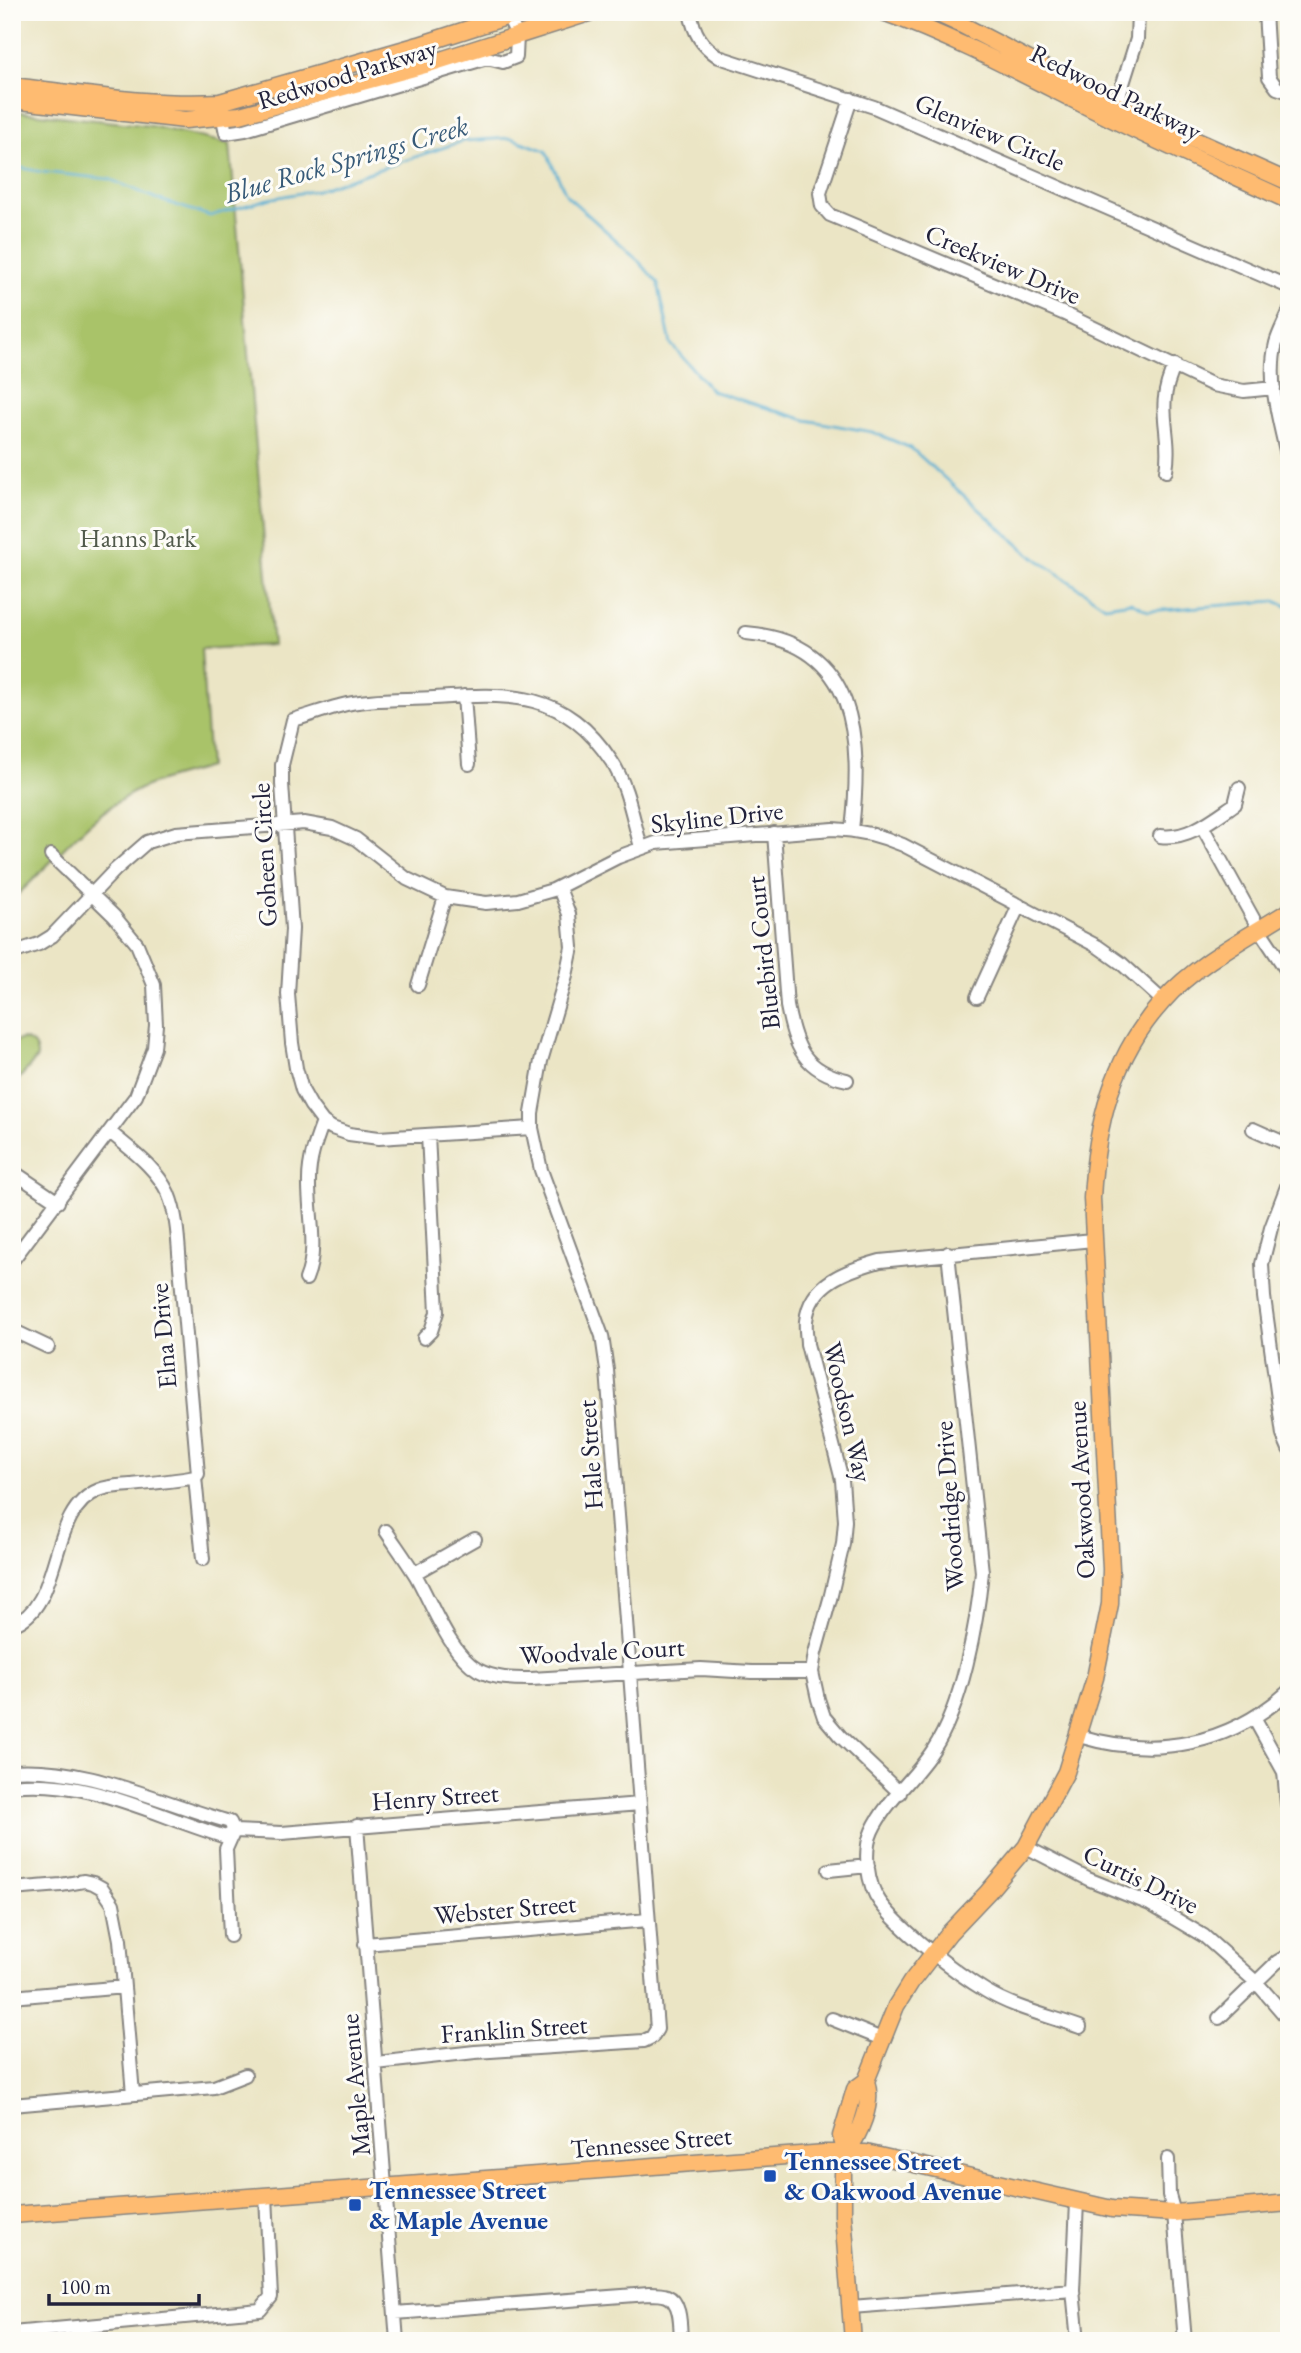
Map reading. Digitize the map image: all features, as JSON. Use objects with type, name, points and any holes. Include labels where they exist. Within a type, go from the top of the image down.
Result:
[{"type":"main road","name":"Redwood Parkway","points":[[12,86],[191,103],[240,115],[425,65],[592,12]]},
{"type":"main road","name":"Redwood Parkway","points":[[883,12],[1114,112],[1289,182]]},
{"type":"main road","name":"Redwood Parkway","points":[[934,12],[1114,112],[1289,201]]},
{"type":"main road","name":"Redwood Parkway","points":[[12,100],[186,120],[511,14]]},
{"type":"main road","name":"Oakwood Avenue","points":[[853,2341],[843,2215],[846,2153],[841,2136],[855,2089],[866,2081],[896,2006],[911,1982],[949,1933],[1026,1847],[1066,1772],[1095,1678],[1110,1604],[1093,1240],[1094,1166],[1108,1095],[1139,1032],[1163,1001],[1214,958],[1289,911]]},
{"type":"main road","name":"Tennessee Street","points":[[12,2215],[846,2153],[866,2153],[1112,2209],[1174,2213],[1289,2203]]},
{"type":"street","name":"Glenview Circle","points":[[690,12],[693,28],[700,42],[719,57],[886,112],[1289,287]]},
{"type":"street","points":[[1114,112],[1137,39],[1138,12]]},
{"type":"street","points":[[1265,12],[1269,77],[1277,88],[1289,92]]},
{"type":"street","points":[[511,14],[517,35]]},
{"type":"street","name":"Creekview Drive","points":[[851,99],[820,193],[822,206],[830,215],[1067,316],[1213,385],[1231,390],[1258,391],[1274,388]]},
{"type":"street","points":[[1289,312],[1276,342],[1272,369],[1289,464]]},
{"type":"street","points":[[1166,471],[1163,404],[1165,390],[1175,365]]},
{"type":"street","points":[[746,633],[767,635],[801,649],[817,660],[840,685],[846,698],[855,752],[857,786],[852,830]]},
{"type":"street","name":"Goheen Circle","points":[[323,1122],[302,1090],[296,1068],[288,994],[292,929],[282,765],[293,720],[339,706],[490,694],[519,696],[541,702],[563,713],[598,743],[617,772],[641,847]]},
{"type":"street","points":[[464,696],[469,764]]},
{"type":"street","points":[[1160,836],[1174,838],[1202,826],[1235,804],[1239,788]]},
{"type":"street","name":"Skyline Drive","points":[[12,953],[52,936],[129,856],[147,842],[176,833],[284,824],[321,825],[344,832],[407,879],[445,897],[468,902],[502,902],[533,897],[559,888],[641,847],[656,843],[833,829],[888,838],[1019,905],[1108,953],[1163,1001]]},
{"type":"street","points":[[1202,826],[1259,929],[1289,974]]},
{"type":"street","name":"Bluebird Court","points":[[774,833],[791,1028],[802,1055],[813,1067],[830,1076],[847,1080]]},
{"type":"street","points":[[12,1261],[136,1096],[154,1048],[157,1005],[154,985],[137,944],[114,916],[51,855]]},
{"type":"street","name":"Hale Street","points":[[559,888],[569,914],[572,947],[541,1061],[531,1113],[532,1128],[541,1170],[602,1336],[607,1370],[657,2029],[653,2035]]},
{"type":"street","points":[[418,985],[445,897]]},
{"type":"street","points":[[977,997],[1019,905]]},
{"type":"street","points":[[306,1279],[312,1264],[309,1180],[312,1150],[323,1122],[349,1134],[379,1138],[532,1128]]},
{"type":"street","points":[[1253,1129],[1289,1146]]},
{"type":"street","name":"Elna Drive","points":[[110,1132],[154,1171],[167,1191],[173,1209],[198,1474],[195,1477],[203,1559]]},
{"type":"street","points":[[424,1338],[431,1331],[437,1312],[429,1135]]},
{"type":"street","points":[[12,1171],[58,1202]]},
{"type":"street","points":[[1289,1181],[1262,1264],[1283,1435],[1289,1449]]},
{"type":"street","name":"Woodson Way","points":[[900,1793],[840,1736],[824,1717],[812,1672],[840,1555],[845,1521],[842,1480],[807,1344],[806,1321],[810,1307],[817,1293],[835,1277],[853,1268],[880,1261],[1093,1240]]},
{"type":"street","name":"Woodridge Drive","points":[[947,1253],[982,1572],[975,1621],[952,1712],[933,1750],[872,1831],[868,1846],[868,1866],[879,1901],[934,1954],[987,1992],[1080,2027]]},
{"type":"street","points":[[12,1330],[48,1346]]},
{"type":"street","points":[[12,1625],[24,1620],[37,1606],[70,1521],[83,1500],[99,1490],[195,1477]]},
{"type":"street","name":"Woodvale Court","points":[[386,1531],[415,1573],[457,1651],[475,1669],[485,1674],[508,1679],[531,1679],[701,1668],[752,1672],[812,1672]]},
{"type":"street","points":[[415,1573],[475,1539]]},
{"type":"street","points":[[1079,1736],[1104,1744],[1164,1746],[1224,1734],[1254,1718],[1289,1691]]},
{"type":"street","points":[[1254,1718],[1284,1772],[1287,1804]]},
{"type":"street","name":"Henry Street","points":[[12,1771],[72,1773],[102,1780],[189,1811],[230,1822],[234,1831]]},
{"type":"street","name":"Henry Street","points":[[12,1786],[42,1784],[97,1792],[226,1837],[234,1831],[282,1833],[640,1804]]},
{"type":"street","name":"Maple Avenue","points":[[357,1826],[397,2341]]},
{"type":"street","points":[[230,1936],[226,1849],[234,1831]]},
{"type":"street","name":"Curtis Drive","points":[[1026,1847],[1088,1879],[1150,1904],[1204,1936],[1257,1983],[1289,2020]]},
{"type":"street","points":[[829,1870],[868,1866]]},
{"type":"street","points":[[12,1889],[86,1881],[103,1888],[113,1904],[120,1940],[133,2094]]},
{"type":"street","name":"Webster Street","points":[[365,1944],[648,1920]]},
{"type":"street","points":[[1219,2018],[1289,1955]]},
{"type":"street","points":[[12,1997],[124,1987]]},
{"type":"street","points":[[832,2019],[882,2039]]},
{"type":"street","name":"Franklin Street","points":[[376,2063],[475,2052],[645,2041],[653,2035]]},
{"type":"street","points":[[12,2105],[214,2087],[245,2075]]},
{"type":"street","points":[[1168,2159],[1169,2195],[1174,2213],[1185,2341]]},
{"type":"street","points":[[12,2333],[260,2310],[267,2305],[271,2297],[266,2196]]},
{"type":"street","points":[[1077,2202],[1073,2290],[1078,2341]]},
{"type":"street","points":[[851,2307],[1073,2290]]},
{"type":"street","points":[[395,2313],[649,2294],[667,2296],[674,2302],[679,2315],[681,2341]]},
{"type":"green space","name":"Hanns Park","points":[[12,111],[151,126],[230,144],[273,645],[201,649],[209,767],[155,783],[120,800],[88,825],[16,896],[12,895]]},
{"type":"green space","points":[[22,1039],[34,1045],[37,1058],[12,1087],[12,1042]]},
{"type":"waterway","name":"Blue Rock Springs Creek","points":[[12,166],[109,179],[157,199],[210,216],[268,199],[317,190],[463,141],[511,138],[546,151],[567,196],[634,256],[658,283],[671,344],[712,391],[806,420],[872,432],[911,448],[1028,553],[1105,606],[1131,602],[1148,611],[1275,601],[1289,607]]},
{"type":"place","name":"Tennessee Street & Oakwood Avenue","points":[[770,2176]]},
{"type":"place","name":"Tennessee Street & Maple Avenue","points":[[355,2205]]}]
